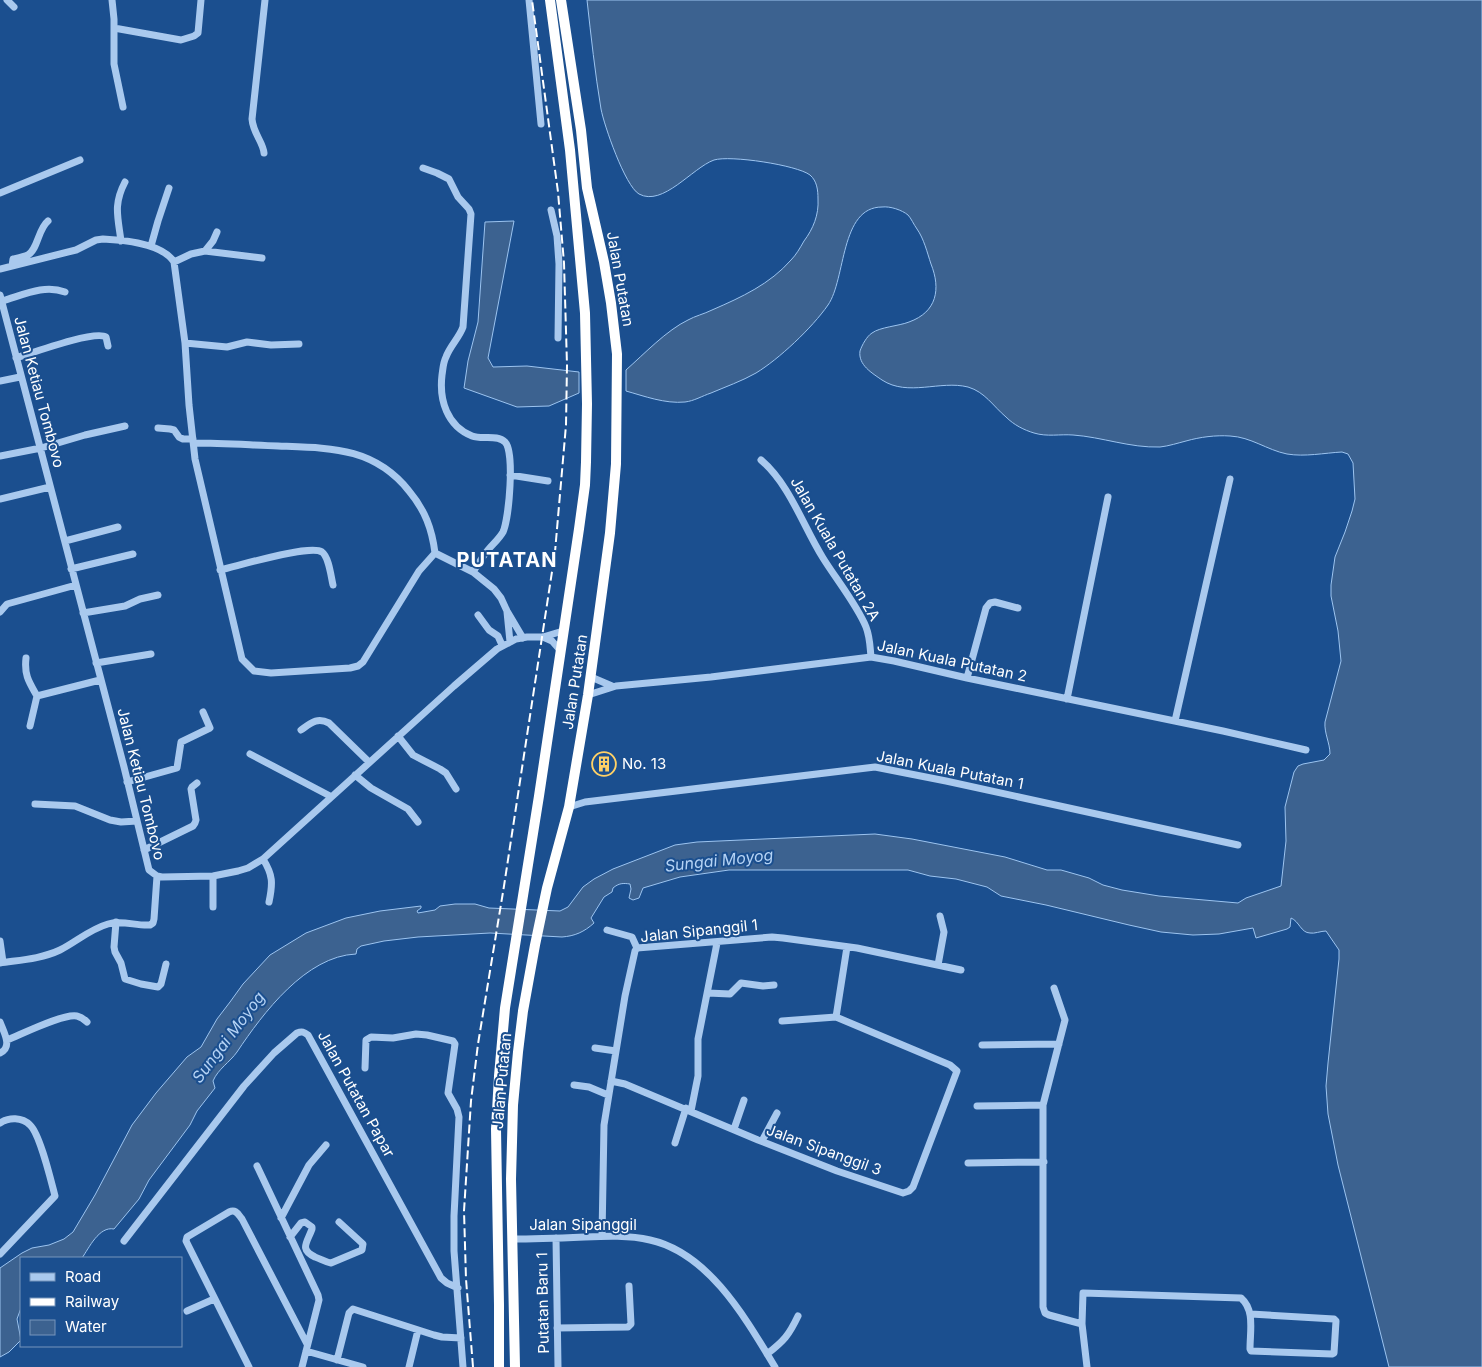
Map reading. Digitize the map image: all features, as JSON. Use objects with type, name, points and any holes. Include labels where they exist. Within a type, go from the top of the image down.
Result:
[{"type":"highway","name":"Jalan Putatan","points":[[499,1367],[497,1104],[505,1008],[524,898],[585,485],[587,404],[581,262],[569,145],[550,0]]},
{"type":"highway","name":"Jalan Putatan","points":[[515,1367],[511,1179],[513,1105],[523,1011],[535,945],[547,888],[569,807],[591,677],[614,496],[617,407],[617,354],[608,283],[587,188],[560,0]]},
{"type":"highway","points":[[552,19],[556,17],[560,0]]},
{"type":"highway","points":[[569,145],[572,136],[580,130]]},
{"type":"street","points":[[7,0],[14,7]]},
{"type":"street","points":[[112,0],[114,64],[123,107]]},
{"type":"street","points":[[114,28],[181,40],[190,38],[198,32],[201,0]]},
{"type":"street","points":[[264,153],[264,148],[252,126],[252,119],[265,0]]},
{"type":"street","points":[[528,0],[541,124]]},
{"type":"street","points":[[0,193],[80,160]]},
{"type":"street","points":[[423,168],[438,173],[449,180],[458,197],[469,210],[472,220],[463,327],[461,334],[444,360],[442,382],[444,406],[455,424],[469,435],[476,438],[498,438],[506,443],[509,448],[509,506],[505,526],[473,572]]},
{"type":"street","points":[[121,241],[117,205],[118,196],[125,182]]},
{"type":"street","points":[[151,246],[169,188]]},
{"type":"street","points":[[551,210],[557,236],[560,264],[558,338]]},
{"type":"street","points":[[12,266],[13,260],[30,254],[42,227],[48,220]]},
{"type":"street","points":[[205,251],[217,232]]},
{"type":"street","points":[[0,269],[76,250],[103,239],[151,246],[167,254],[174,262],[185,343],[198,470],[242,658],[254,671],[271,673],[358,666],[363,662],[419,571],[436,553]]},
{"type":"street","points":[[174,262],[191,254],[205,251],[262,258]]},
{"type":"street","points":[[30,254],[34,261]]},
{"type":"street","points":[[1,298],[45,289],[66,292]]},
{"type":"street","name":"Jalan Ketiau Tombovo","points":[[1,298],[149,870],[157,876],[169,878],[212,876],[243,870],[263,859],[330,796],[502,645],[523,638],[543,637],[563,631]]},
{"type":"street","points":[[16,358],[81,338],[98,335],[106,337],[108,346]]},
{"type":"street","points":[[185,343],[227,347],[247,342],[299,344]]},
{"type":"street","points":[[0,381],[20,377]]},
{"type":"street","points":[[0,456],[41,448],[125,426]]},
{"type":"street","points":[[158,428],[174,430],[179,437],[194,441],[323,449],[348,452],[374,461],[397,477],[420,505],[430,525],[436,553]]},
{"type":"street","name":"Jalan Kuala Putatan 2A","points":[[761,460],[776,476],[822,557],[860,615],[868,634],[871,657]]},
{"type":"street","points":[[510,475],[548,481]]},
{"type":"street","points":[[1175,721],[1230,479]]},
{"type":"street","points":[[0,499],[50,488]]},
{"type":"street","points":[[1067,699],[1108,497]]},
{"type":"street","points":[[65,541],[118,528]]},
{"type":"street","points":[[220,570],[285,554],[318,550],[326,557],[333,585]]},
{"type":"street","points":[[436,553],[473,572],[494,589],[523,638]]},
{"type":"street","points":[[71,569],[133,554]]},
{"type":"street","points":[[0,612],[7,604],[76,585]]},
{"type":"street","points":[[83,613],[125,606],[140,599],[158,595]]},
{"type":"street","points":[[966,678],[986,608],[990,603],[995,602],[1018,608]]},
{"type":"street","points":[[507,611],[510,642]]},
{"type":"street","points":[[478,615],[489,630],[498,636],[502,645]]},
{"type":"street","points":[[543,637],[552,641],[560,650]]},
{"type":"street","points":[[96,663],[151,654]]},
{"type":"street","name":"Jalan Kuala Putatan 2","points":[[588,695],[612,686],[712,677],[871,657],[894,660],[966,678],[1306,750]]},
{"type":"street","points":[[26,658],[26,675],[37,696],[30,726]]},
{"type":"street","name":"Jalan Kuala Putatan 2","points":[[591,677],[612,686]]},
{"type":"street","points":[[37,696],[100,680]]},
{"type":"street","points":[[127,782],[176,768],[181,742],[210,728],[203,712]]},
{"type":"street","points":[[301,730],[317,720],[323,720],[329,723],[369,762]]},
{"type":"street","points":[[398,736],[413,754],[446,773],[456,789]]},
{"type":"street","points":[[250,754],[330,796]]},
{"type":"street","name":"Jalan Kuala Putatan 1","points":[[569,807],[579,803],[875,767],[1238,845]]},
{"type":"street","points":[[355,775],[371,788],[408,809],[418,822]]},
{"type":"street","points":[[144,850],[195,824],[191,789],[198,783]]},
{"type":"street","points":[[572,791],[580,798],[594,802]]},
{"type":"street","points":[[35,804],[75,806],[110,820],[121,822],[136,821]]},
{"type":"street","points":[[263,859],[270,870],[272,880],[269,902]]},
{"type":"street","points":[[0,941],[2,962],[25,960],[60,950],[97,928],[116,922],[146,925],[153,923],[157,876]]},
{"type":"street","points":[[212,876],[213,907]]},
{"type":"street","points":[[938,965],[944,932],[940,916]]},
{"type":"street","points":[[116,922],[114,947],[125,979],[134,983],[158,987],[161,984],[166,964]]},
{"type":"street","points":[[606,930],[632,937],[637,948]]},
{"type":"street","name":"Jalan Sipanggil 1","points":[[602,1236],[604,1125],[629,978],[637,948],[772,937],[847,947],[961,970]]},
{"type":"street","points":[[675,1143],[688,1110],[698,1076],[698,1039],[718,942]]},
{"type":"street","points":[[782,1021],[836,1017],[847,947]]},
{"type":"street","points":[[708,993],[730,994],[740,984],[774,985]]},
{"type":"street","points":[[1054,988],[1065,1020],[1043,1105],[1043,1308],[1045,1313],[1050,1316],[1082,1324]]},
{"type":"street","points":[[7,1040],[68,1015],[76,1015],[87,1022]]},
{"type":"street","name":"Jalan Sipanggil 3","points":[[611,1081],[625,1084],[845,1174],[903,1193],[909,1191],[913,1187],[957,1071],[950,1065],[836,1017]]},
{"type":"street","points":[[0,1022],[7,1040],[6,1049],[0,1054]]},
{"type":"street","name":"Jalan Putatan Papar","points":[[124,1241],[244,1086],[274,1053],[297,1033],[301,1032],[308,1035],[441,1278],[458,1288]]},
{"type":"street","name":"Jalan Putatan Papar","points":[[364,1068],[366,1040],[371,1037],[393,1038],[416,1034],[454,1042],[448,1093],[457,1109],[459,1117],[454,1251],[463,1367]]},
{"type":"street","points":[[982,1045],[1059,1044]]},
{"type":"street","points":[[594,1048],[616,1051]]},
{"type":"street","points":[[574,1085],[596,1089],[608,1095]]},
{"type":"street","points":[[734,1129],[744,1100]]},
{"type":"street","points":[[977,1106],[1043,1105]]},
{"type":"street","points":[[762,1141],[777,1113]]},
{"type":"street","points":[[0,1123],[13,1118],[22,1120],[30,1125],[35,1132],[55,1196],[0,1254]]},
{"type":"street","points":[[282,1218],[309,1165],[326,1144]]},
{"type":"street","points":[[968,1163],[1044,1162]]},
{"type":"street","points":[[256,1166],[318,1295],[319,1300],[302,1367]]},
{"type":"street","points":[[249,1367],[186,1241],[187,1238],[233,1210],[242,1219],[306,1348],[337,1360],[363,1367]]},
{"type":"street","points":[[290,1237],[301,1223],[304,1222],[312,1229],[306,1246],[308,1253],[327,1262],[335,1262],[362,1250],[363,1247],[363,1244],[339,1222]]},
{"type":"street","name":"Jalan Sipanggil","points":[[512,1239],[602,1236],[638,1238],[669,1246],[687,1256],[708,1274],[730,1298],[775,1367]]},
{"type":"street","name":"Putatan Baru 1","points":[[556,1238],[558,1367]]},
{"type":"street","points":[[557,1328],[628,1327],[631,1324],[629,1286]]},
{"type":"street","points":[[1087,1367],[1082,1324],[1083,1293],[1241,1298],[1250,1310],[1251,1351],[1334,1353],[1336,1322],[1334,1319],[1250,1310]]},
{"type":"street","points":[[187,1311],[214,1299]]},
{"type":"street","points":[[337,1360],[349,1313],[353,1309],[442,1338],[461,1338]]},
{"type":"street","points":[[767,1354],[782,1342],[790,1332],[798,1316]]},
{"type":"street","points":[[409,1367],[418,1330]]},
{"type":"water","name":"Sungai Moyog","points":[[587,0],[1482,0],[1482,1367],[1389,1367],[1338,1165],[1328,1114],[1326,1086],[1339,950],[1326,931],[1307,932],[1291,918],[1290,927],[1287,929],[1256,938],[1253,928],[1219,934],[1193,935],[1161,932],[1001,896],[987,887],[908,870],[729,870],[680,877],[643,888],[639,898],[633,900],[629,898],[630,884],[621,884],[613,888],[612,892],[604,897],[591,918],[594,923],[583,931],[571,936],[490,933],[418,937],[361,946],[357,949],[356,954],[338,957],[320,965],[303,976],[273,1004],[234,1056],[218,1073],[213,1081],[215,1088],[149,1180],[139,1199],[114,1229],[109,1229],[99,1234],[83,1257],[20,1257],[20,1311],[17,1319],[20,1341],[9,1352],[0,1357],[0,1268],[32,1248],[49,1245],[64,1239],[73,1232],[132,1125],[187,1057],[201,1047],[217,1019],[243,984],[270,955],[306,933],[346,918],[380,911],[421,906],[417,911],[418,913],[435,910],[440,906],[455,904],[475,904],[489,908],[560,911],[568,907],[583,887],[594,879],[613,869],[675,845],[697,842],[875,834],[912,839],[1005,857],[1047,870],[1061,870],[1122,890],[1159,896],[1238,903],[1246,898],[1281,886],[1286,841],[1285,807],[1294,772],[1298,766],[1324,760],[1330,754],[1325,722],[1341,661],[1331,585],[1335,557],[1355,499],[1353,463],[1348,454],[1342,452],[1308,455],[1287,454],[1245,439],[1230,436],[1202,437],[1160,447],[1149,447],[1084,436],[1039,434],[1016,425],[974,389],[957,385],[902,387],[882,380],[866,368],[861,360],[860,351],[865,341],[875,331],[918,318],[931,306],[936,291],[934,273],[919,233],[908,215],[889,207],[868,210],[858,219],[851,231],[834,293],[828,305],[804,333],[765,367],[739,381],[688,401],[662,401],[626,391],[626,370],[664,336],[680,324],[745,295],[783,269],[796,254],[813,227],[818,211],[818,192],[812,177],[803,171],[763,162],[722,159],[705,164],[677,185],[658,195],[648,197],[639,194],[633,189],[628,180],[611,141],[601,109]]},
{"type":"water","points":[[514,221],[488,358],[493,367],[527,366],[579,372],[579,393],[549,406],[517,407],[464,388],[468,361],[478,322],[485,222]]},
{"type":"railway","points":[[473,1367],[466,1279],[464,1211],[471,1101],[478,1044],[555,552],[566,425],[567,365],[564,263],[558,192],[532,0]]},
{"type":"place","name":"No. 13","points":[[604,764]]},
{"type":"district","name":"PUTATAN","points":[[507,560]]}]
